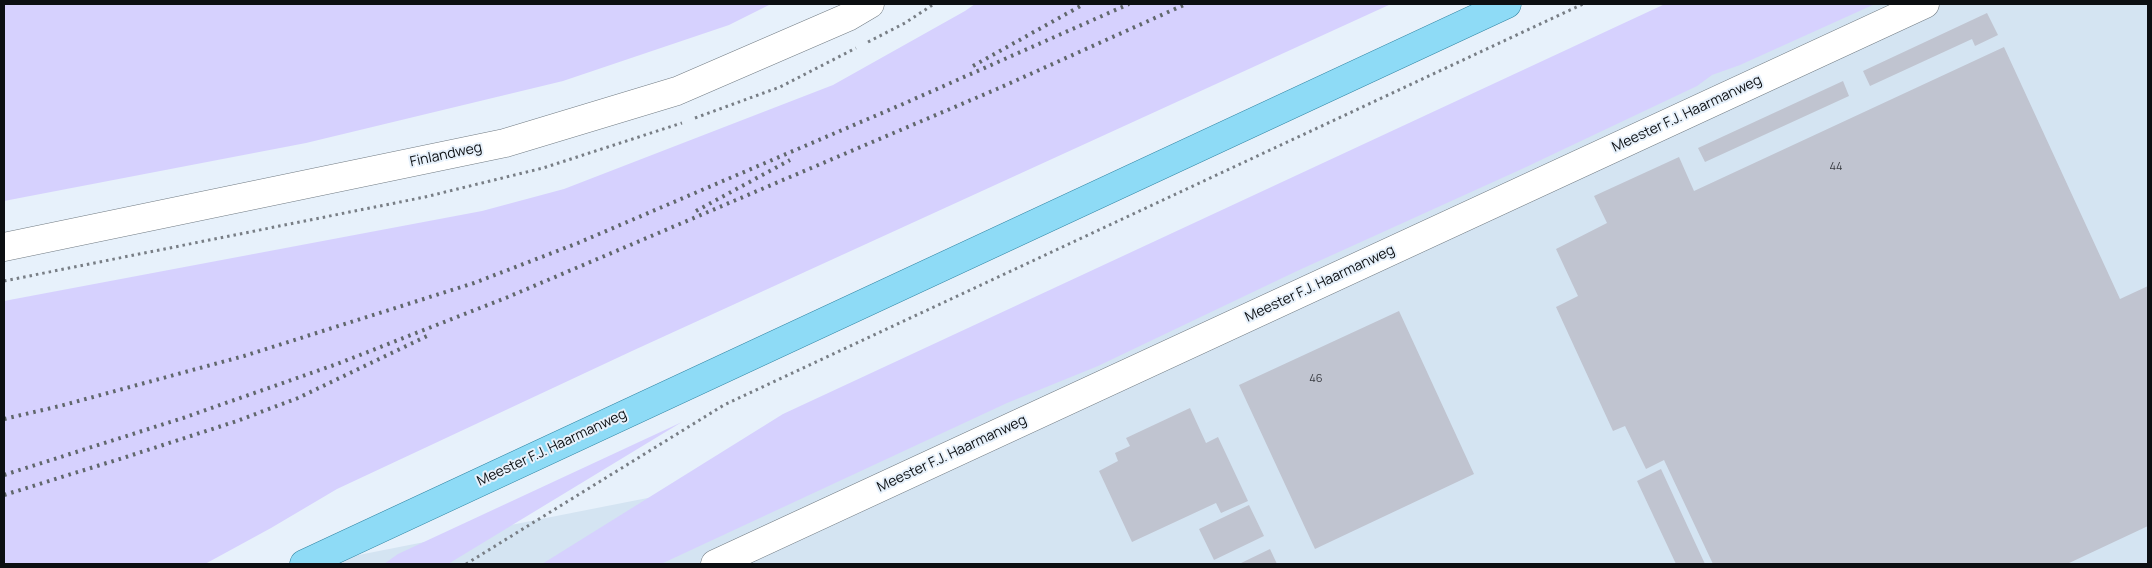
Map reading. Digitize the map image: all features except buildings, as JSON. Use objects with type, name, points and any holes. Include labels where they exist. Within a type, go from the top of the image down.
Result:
[{"type":"main road","name":"Meester F.J. Haarmanweg","points":[[317,561],[1507,4]]},
{"type":"street","name":"Finlandweg","points":[[4,247],[505,143],[677,91],[848,17],[870,4]]},
{"type":"street","name":"Meester F.J. Haarmanweg","points":[[714,564],[1925,4]]},
{"type":"path","points":[[466,564],[724,405],[1583,4]]},
{"type":"shaded area","points":[[4,4],[771,4],[729,25],[563,81],[306,143],[4,201]]},
{"type":"shaded area","points":[[975,4],[1391,4],[632,351],[337,489],[205,564],[4,564],[4,301],[482,211],[564,189],[833,85]]},
{"type":"shaded area","points":[[1665,4],[1875,4],[1740,65],[1712,75],[1697,86],[1524,168],[1297,271],[1098,366],[1007,403],[661,564],[542,564],[783,414]]},
{"type":"shaded area","points":[[1792,4],[2148,4],[2148,564],[313,564],[759,476]]},
{"type":"shaded area","points":[[682,422],[448,564],[384,564],[398,554]]},
{"type":"railway","points":[[973,66],[1084,4]]},
{"type":"railway","points":[[4,419],[60,406],[244,356],[474,283],[578,243],[903,104],[1129,4]]},
{"type":"railway","points":[[4,475],[183,418],[337,364],[508,297],[997,89],[1186,4]]},
{"type":"railway","points":[[696,211],[790,160]]},
{"type":"railway","points":[[4,495],[237,421],[298,398],[427,336]]}]
